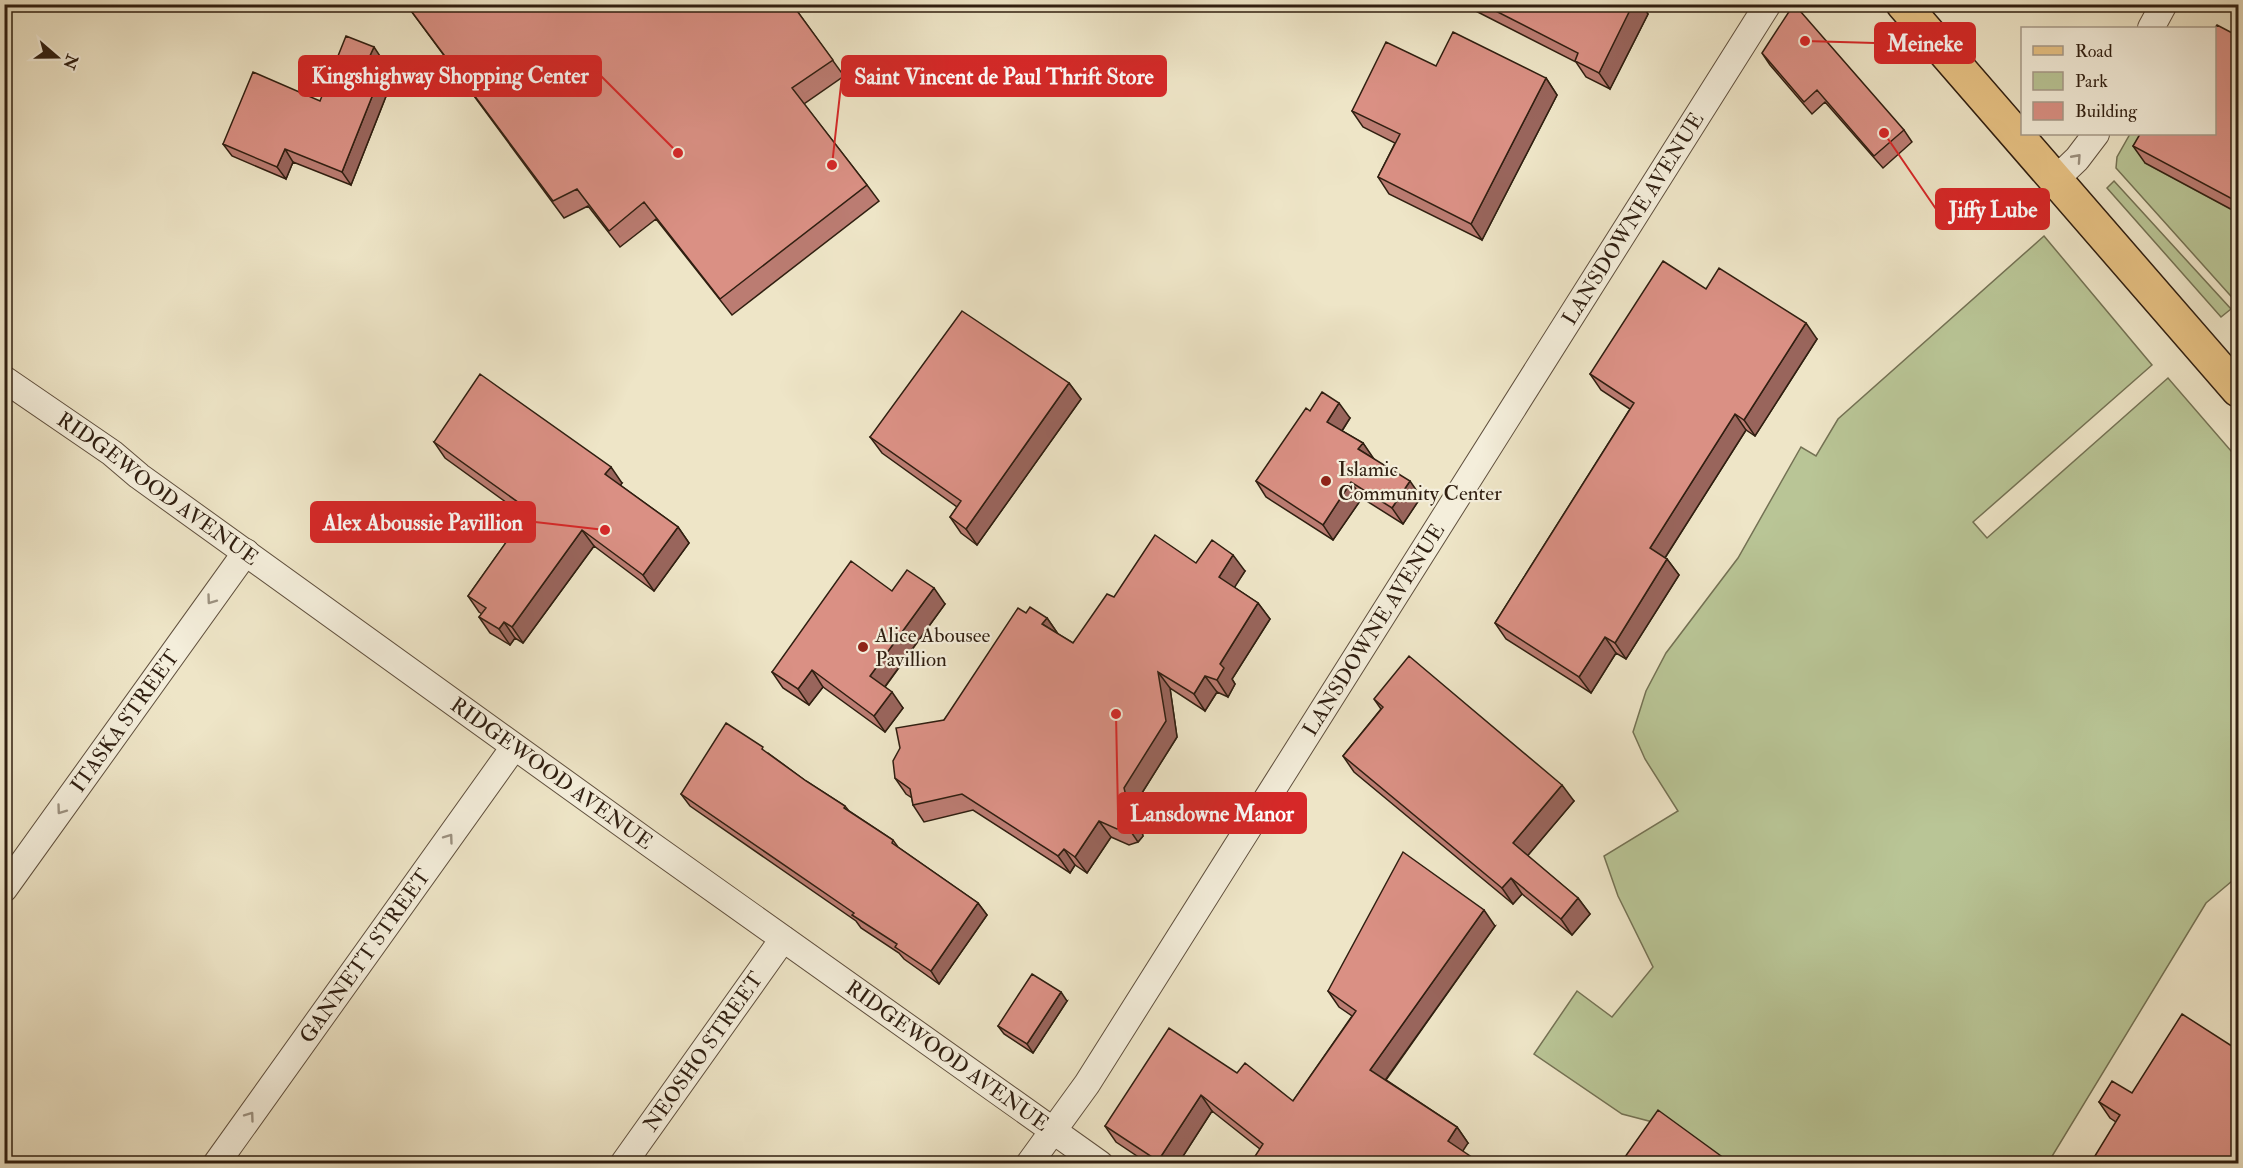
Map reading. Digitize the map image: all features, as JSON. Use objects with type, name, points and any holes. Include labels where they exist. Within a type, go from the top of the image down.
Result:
[{"type":"main road","points":[[1904,4],[2238,390]]},
{"type":"street","name":"LANSDOWNE AVENUE","points":[[1029,1164],[1093,1073],[1768,4]]},
{"type":"street","points":[[2152,27],[2164,4]]},
{"type":"street","points":[[2055,180],[2077,159],[2095,135]]},
{"type":"street","name":"RIDGEWOOD AVENUE","points":[[4,379],[112,453],[138,476],[514,747],[783,939],[918,1032],[1100,1164]]},
{"type":"street","name":"ITASKA STREET","points":[[4,889],[246,552]]},
{"type":"street","name":"GANNETT STREET","points":[[216,1164],[514,747]]},
{"type":"street","name":"NEOSHO STREET","points":[[623,1164],[783,939]]},
{"type":"green space","points":[[2129,135],[2149,135],[2145,163],[2238,213],[2238,304],[2116,168],[2117,157]]},
{"type":"green space","points":[[2114,181],[2231,309],[2221,317],[2107,188]]},
{"type":"green space","points":[[2044,236],[2152,365],[1973,522],[1987,538],[2168,378],[2238,459],[2238,876],[2206,903],[2048,1163],[1720,1163],[1668,1126],[1622,1114],[1534,1054],[1577,991],[1612,1017],[1653,967],[1618,896],[1604,856],[1678,811],[1645,759],[1633,732],[1646,691],[1666,653],[1738,558],[1801,447],[1816,456],[1838,419]]},
{"type":"building","points":[[406,4],[792,4],[833,60],[792,88],[867,185],[720,299],[644,202],[609,231],[577,189],[553,201]]},
{"type":"building","points":[[1482,4],[1633,4],[1599,73],[1575,61],[1578,53]]},
{"type":"building","points":[[1794,4],[1904,130],[1874,156],[1817,90],[1804,102],[1762,53]]},
{"type":"building","points":[[2217,25],[2238,36],[2238,197],[2236,201],[2133,146],[2139,135],[2216,135]]},
{"type":"building","points":[[1453,32],[1546,78],[1471,224],[1378,177],[1400,134],[1352,111],[1386,42],[1436,66]]},
{"type":"building","points":[[346,36],[374,47],[367,62],[383,69],[342,172],[285,149],[277,167],[223,144],[253,72],[320,101]]},
{"type":"building","points":[[1663,261],[1706,289],[1719,268],[1806,323],[1744,420],[1735,414],[1650,548],[1667,559],[1615,643],[1605,637],[1579,677],[1495,623],[1634,403],[1590,374]]},
{"type":"building","points":[[962,311],[1069,383],[966,529],[950,517],[961,501],[870,437]]},
{"type":"building","points":[[480,374],[611,467],[605,474],[678,527],[643,575],[582,530],[512,627],[504,622],[499,629],[479,617],[486,608],[468,596],[529,510],[434,442]]},
{"type":"building","points":[[1322,392],[1339,403],[1327,422],[1363,443],[1358,449],[1410,481],[1392,508],[1351,482],[1323,525],[1256,481],[1306,408],[1310,411]]},
{"type":"building","points":[[1155,535],[1196,563],[1212,540],[1233,555],[1219,577],[1258,603],[1220,664],[1224,668],[1217,680],[1205,676],[1194,694],[1158,672],[1166,721],[1124,788],[1132,820],[1127,826],[1117,829],[1099,821],[1075,857],[1064,849],[1058,856],[962,794],[913,805],[910,789],[895,778],[893,761],[900,748],[896,728],[944,720],[1018,608],[1026,613],[1030,607],[1047,618],[1042,624],[1073,643],[1107,594],[1114,597]]},
{"type":"building","name":"Alice Abousee Pavillion","points":[[851,561],[892,591],[907,570],[934,588],[870,676],[892,692],[874,716],[812,670],[798,689],[772,672]]},
{"type":"building","points":[[1409,656],[1562,785],[1513,843],[1578,898],[1561,919],[1511,878],[1502,888],[1343,756],[1383,707],[1374,699]]},
{"type":"building","points":[[726,723],[763,747],[762,749],[806,781],[893,840],[892,843],[978,903],[931,971],[895,947],[897,944],[852,915],[854,913],[681,794]]},
{"type":"building","points":[[1403,852],[1484,910],[1370,1070],[1457,1127],[1448,1141],[1482,1164],[1250,1164],[1263,1144],[1201,1095],[1158,1161],[1105,1126],[1169,1028],[1237,1073],[1245,1063],[1293,1101],[1356,1011],[1328,991]]},
{"type":"building","points":[[1032,974],[1061,992],[1027,1044],[998,1026]]},
{"type":"building","points":[[2182,1014],[2238,1050],[2238,1164],[2090,1164],[2120,1115],[2099,1102],[2112,1081],[2132,1093]]},
{"type":"building","points":[[1658,1110],[1732,1164],[1620,1164]]},
{"type":"place","name":"Meineke","points":[[1805,41]]},
{"type":"place","name":"Jiffy Lube","points":[[1884,133]]},
{"type":"place","name":"Kingshighway Shopping Center","points":[[678,153]]},
{"type":"place","name":"Saint Vincent de Paul Thrift Store","points":[[832,165]]},
{"type":"place","name":"Islamic Community Center","points":[[1326,481]]},
{"type":"place","name":"Alex Aboussie Pavillion","points":[[605,530]]},
{"type":"place","name":"Alice Abousee Pavillion","points":[[863,647]]},
{"type":"place","name":"Lansdowne Manor","points":[[1116,714]]}]
